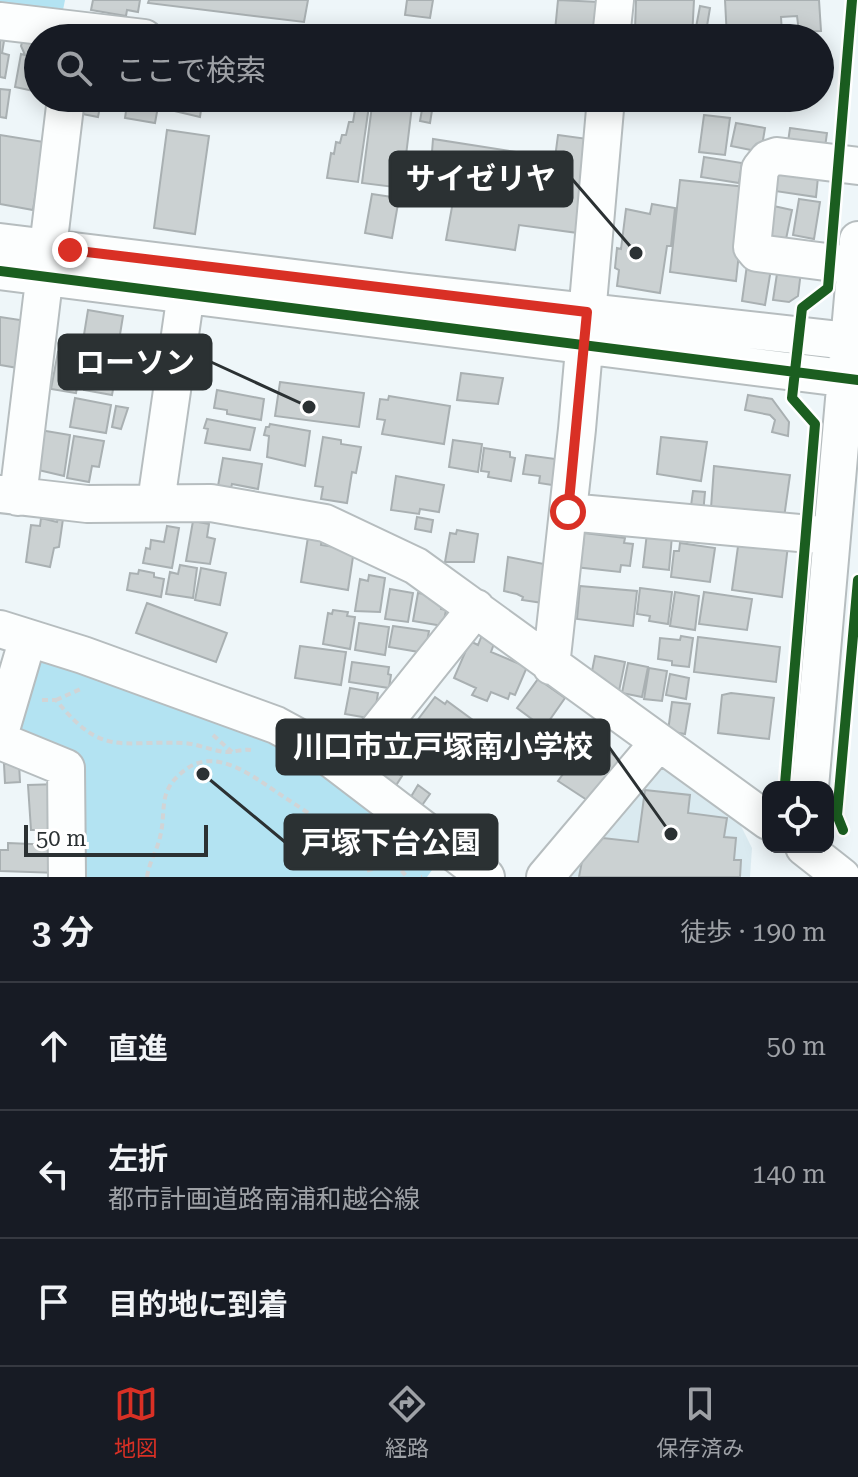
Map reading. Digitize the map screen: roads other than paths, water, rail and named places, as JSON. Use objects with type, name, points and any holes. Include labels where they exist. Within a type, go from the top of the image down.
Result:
[{"type":"street","points":[[612,24],[615,0]]},
{"type":"street","points":[[0,21],[75,23]]},
{"type":"street","points":[[64,112],[46,262],[9,496],[87,504],[211,503],[325,523],[416,566],[762,817]]},
{"type":"street","points":[[551,666],[605,112]]},
{"type":"street","points":[[811,781],[832,536],[852,380],[857,253],[757,253],[752,247],[760,169],[768,159],[777,156],[858,166]]},
{"type":"street","points":[[0,242],[46,262],[186,293],[586,330],[853,341]]},
{"type":"street","points":[[0,271],[46,262],[586,330],[852,380]]},
{"type":"street","points":[[156,502],[186,293]]},
{"type":"street","points":[[568,512],[832,536]]},
{"type":"street","points":[[347,769],[476,608]]},
{"type":"street","points":[[0,733],[14,634],[83,655],[276,725],[313,745],[347,769],[448,865],[486,877]]},
{"type":"street","points":[[0,741],[66,768],[67,877]]},
{"type":"street","points":[[545,877],[659,742]]},
{"type":"street","points":[[802,877],[804,847],[842,877]]},
{"type":"place","name":"サイゼリヤ","points":[[636,253]]},
{"type":"place","name":"ローソン","points":[[309,407]]},
{"type":"place","name":"戸塚下台公園","points":[[203,774]]},
{"type":"place","name":"川口市立戸塚南小学校","points":[[671,834]]}]
